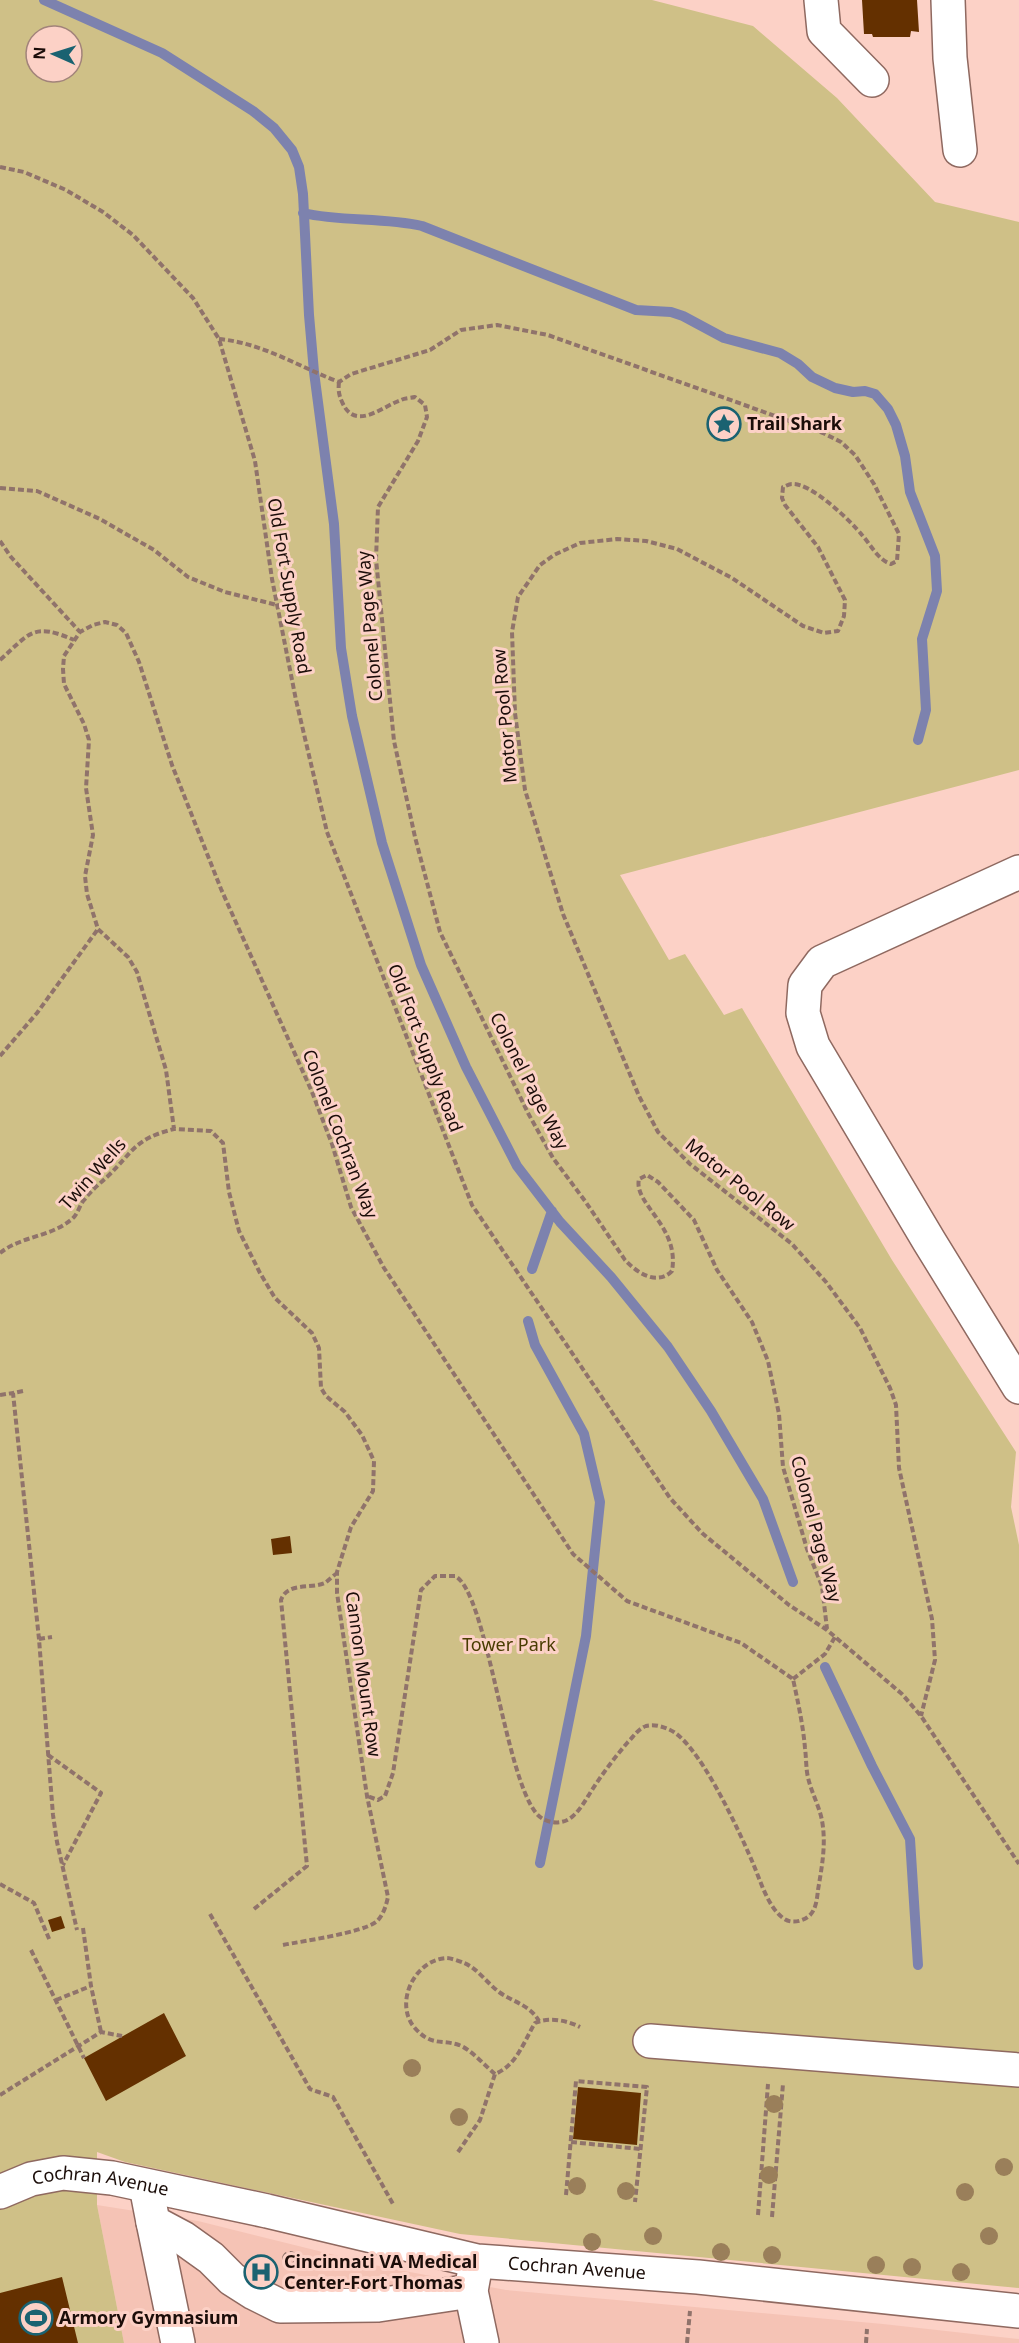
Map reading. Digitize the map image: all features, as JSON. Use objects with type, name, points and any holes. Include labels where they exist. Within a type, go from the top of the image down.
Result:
[{"type":"street","points":[[821,0],[824,31],[872,80]]},
{"type":"street","points":[[948,0],[950,58],[960,150]]},
{"type":"street","points":[[1019,872],[822,962],[805,985],[803,1013],[813,1046],[1019,1387]]},
{"type":"street","points":[[650,2041],[1019,2070]]},
{"type":"street","name":"Cochran Avenue","points":[[0,2192],[31,2178],[63,2173],[112,2178],[267,2211],[417,2247],[474,2276],[698,2277],[1019,2311]]},
{"type":"street","points":[[146,2186],[178,2343]]},
{"type":"street","points":[[153,2222],[183,2238],[254,2293],[280,2306],[378,2305],[474,2276],[482,2343]]},
{"type":"path","name":"Old Fort Supply Road","points":[[0,167],[24,172],[66,190],[103,212],[133,235],[193,298],[219,339],[255,461],[277,605],[296,700],[327,832],[472,1205],[670,1498],[702,1533],[752,1576],[789,1605],[827,1630],[903,1694],[921,1716],[1019,1864]]},
{"type":"path","name":"Motor Pool Row","points":[[339,382],[351,374],[430,350],[461,330],[497,325],[548,335],[823,433],[841,442],[855,455],[874,484],[899,534],[897,561],[891,564],[884,562],[860,532],[829,502],[802,486],[793,484],[783,487],[784,505],[818,547],[845,600],[844,616],[838,631],[824,633],[803,626],[732,578],[677,549],[646,542],[617,539],[580,543],[554,555],[540,565],[518,597],[512,632],[515,713],[525,790],[562,914],[639,1096],[658,1132],[690,1164],[792,1244],[826,1282],[860,1328],[890,1388],[896,1405],[899,1468],[932,1619],[935,1660],[921,1716]]},
{"type":"path","points":[[219,339],[241,341],[273,352],[339,382]]},
{"type":"path","name":"Colonel Page Way","points":[[339,382],[338,394],[345,410],[356,416],[371,415],[402,399],[415,397],[425,405],[427,417],[418,441],[378,507],[376,559],[394,741],[415,837],[440,932],[553,1158],[625,1260],[644,1275],[657,1278],[666,1276],[672,1271],[672,1247],[665,1229],[638,1192],[639,1179],[647,1175],[658,1182],[694,1220],[717,1270],[752,1322],[768,1361],[779,1414],[783,1467],[807,1549],[822,1586],[827,1630]]},
{"type":"path","points":[[0,488],[37,491],[109,524],[154,550],[188,577],[225,592],[277,605]]},
{"type":"path","points":[[0,542],[80,632],[64,656],[63,669],[64,684],[84,724],[89,740],[86,788],[93,835],[85,876],[87,894],[98,929],[128,957],[137,972],[166,1070],[174,1130]]},
{"type":"path","name":"Colonel Cochran Way","points":[[80,632],[93,624],[105,622],[117,625],[126,633],[139,662],[172,765],[221,889],[312,1092],[332,1144],[351,1207],[384,1268],[573,1554],[627,1601],[741,1643],[793,1679]]},
{"type":"path","points":[[0,660],[30,633],[52,630],[74,640]]},
{"type":"path","points":[[0,1056],[37,1013],[98,929]]},
{"type":"path","name":"Twin Wells","points":[[0,1253],[24,1239],[67,1223],[74,1217],[84,1200],[128,1153],[142,1141],[174,1130]]},
{"type":"path","name":"Cannon Mount Row","points":[[174,1130],[211,1131],[223,1143],[229,1192],[239,1231],[275,1298],[312,1333],[319,1348],[321,1388],[326,1396],[345,1412],[363,1435],[374,1461],[373,1491],[351,1527],[337,1572],[337,1593],[367,1796],[387,1884],[386,1908],[375,1923],[283,1945]]},
{"type":"path","points":[[0,1395],[23,1391]]},
{"type":"path","points":[[13,1393],[39,1639],[53,1815],[77,1930]]},
{"type":"path","points":[[254,1909],[307,1866],[281,1600],[290,1590],[325,1583],[337,1572]]},
{"type":"path","points":[[367,1796],[378,1800],[385,1796],[393,1773],[421,1590],[435,1576],[455,1576],[464,1584],[477,1614],[513,1755],[523,1787],[535,1812],[549,1822],[561,1823],[568,1820],[582,1807],[612,1761],[640,1729],[648,1725],[671,1730],[682,1737],[691,1748],[737,1826],[765,1892],[774,1906],[783,1919],[792,1922],[800,1921],[810,1916],[815,1908],[824,1855],[824,1836],[821,1816],[807,1772],[801,1714],[793,1679],[825,1654],[835,1637]]},
{"type":"path","points":[[39,1639],[52,1637]]},
{"type":"path","points":[[48,1755],[101,1793],[63,1866]]},
{"type":"path","points":[[0,1884],[34,1903],[50,1941]]},
{"type":"path","points":[[210,1914],[310,2089],[333,2097],[417,2247]]},
{"type":"path","points":[[83,1928],[91,1986],[101,2032]]},
{"type":"path","points":[[31,1950],[84,2058]]},
{"type":"path","points":[[495,2074],[460,2046],[428,2039],[413,2026],[406,2010],[408,1988],[415,1974],[432,1962],[447,1958],[466,1963],[500,1993],[534,2013],[539,2021]]},
{"type":"path","points":[[56,2000],[91,1986]]},
{"type":"path","points":[[495,2074],[506,2070],[515,2061],[535,2023],[545,2019],[570,2022],[580,2026]]},
{"type":"path","points":[[0,2095],[101,2032],[122,2036]]},
{"type":"path","points":[[758,2215],[778,2050]]},
{"type":"path","points":[[772,2217],[778,2050]]},
{"type":"path","points":[[458,2152],[480,2120],[495,2074]]},
{"type":"path","points":[[566,2195],[576,2081],[646,2087],[635,2202]]},
{"type":"path","points":[[571,2142],[640,2150]]},
{"type":"path","points":[[687,2343],[692,2300]]},
{"type":"shaded area","name":"Cincinnati VA Medical Center-Fort Thomas","points":[[97,2205],[198,2221],[383,2267],[506,2290],[883,2324],[1019,2339],[1019,2343],[124,2343]]},
{"type":"green space","name":"Tower Park","points":[[0,0],[652,0],[753,26],[837,98],[935,202],[1019,222],[1019,770],[620,875],[669,960],[685,954],[724,1015],[742,1008],[892,1260],[1016,1452],[1011,1507],[1019,1545],[1019,2288],[460,2234],[125,2162],[97,2152],[97,2205],[124,2343],[0,2343]]},
{"type":"building","points":[[862,0],[917,0],[919,32],[911,31],[910,37],[873,37],[872,34],[864,34]]},
{"type":"building","points":[[290,1536],[292,1553],[273,1555],[271,1539]]},
{"type":"building","points":[[61,1916],[65,1928],[52,1932],[48,1920]]},
{"type":"building","points":[[164,2013],[186,2056],[106,2101],[84,2058]]},
{"type":"building","points":[[578,2087],[641,2093],[637,2145],[573,2139]]},
{"type":"building","name":"Armory Gymnasium","points":[[62,2277],[78,2343],[0,2343],[0,2293]]},
{"type":"waterway","points":[[44,0],[162,53],[253,111],[274,128],[292,150],[299,167],[303,194],[309,315],[314,372],[334,524],[341,648],[352,716],[382,843],[421,965],[466,1067],[517,1166],[560,1222],[611,1277],[668,1347],[711,1411],[763,1499],[793,1582]]},
{"type":"waterway","points":[[303,213],[422,226],[636,310],[671,312],[724,338],[780,353],[798,364],[812,377],[835,388],[875,394],[888,409],[896,425],[905,456],[910,492],[935,556],[937,591],[922,639],[926,710],[918,740]]},
{"type":"waterway","points":[[532,1269],[552,1211]]},
{"type":"waterway","points":[[528,1321],[535,1345],[584,1434],[600,1502],[586,1636],[540,1863]]},
{"type":"waterway","points":[[825,1667],[910,1839],[918,1965]]},
{"type":"place","name":"Trail Shark","points":[[724,424]]},
{"type":"place","name":"Cincinnati VA Medical Center-Fort Thomas","points":[[261,2272]]},
{"type":"place","name":"Armory Gymnasium","points":[[36,2318]]}]
